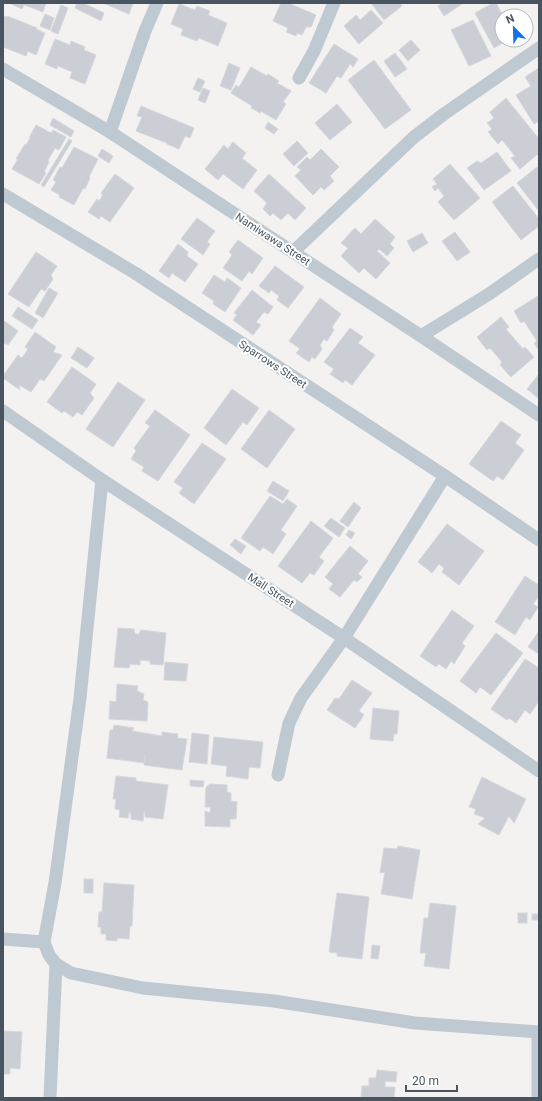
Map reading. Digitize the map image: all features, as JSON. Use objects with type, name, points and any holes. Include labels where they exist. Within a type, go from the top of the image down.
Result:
[{"type":"street","points":[[110,132],[144,31],[157,3]]},
{"type":"street","points":[[299,78],[314,51],[334,3]]},
{"type":"street","points":[[293,252],[414,137],[444,114],[539,48]]},
{"type":"street","name":"Namiwawa Street","points":[[3,69],[110,132],[422,336],[539,415]]},
{"type":"street","name":"Sparrows Street","points":[[3,194],[135,273],[445,476],[539,540]]},
{"type":"street","points":[[422,336],[489,294],[539,259]]},
{"type":"street","name":"Mall Street","points":[[3,411],[102,480],[344,638],[539,771]]},
{"type":"street","points":[[278,775],[289,723],[301,698],[344,638],[445,476]]},
{"type":"street","points":[[102,480],[80,698],[55,883],[44,942],[49,955],[56,964],[71,974],[143,988],[274,1001],[415,1023],[539,1032],[538,1098]]},
{"type":"street","points":[[3,939],[44,942]]},
{"type":"street","points":[[50,1098],[56,964]]},
{"type":"building","points":[[9,3],[46,3],[43,12],[24,5],[22,9]]},
{"type":"building","points":[[77,3],[83,3],[104,13],[101,21],[75,8]]},
{"type":"building","points":[[103,3],[133,3],[129,14]]},
{"type":"building","points":[[281,3],[288,3],[316,15],[311,27],[306,27],[302,35],[297,33],[296,36],[286,32],[288,28],[273,21]]},
{"type":"building","points":[[371,3],[400,3],[402,6],[384,20]]},
{"type":"building","points":[[443,3],[462,4],[444,16],[438,6]]},
{"type":"building","points":[[493,3],[496,3],[499,8],[494,8],[494,48],[475,13]]},
{"type":"building","points":[[179,4],[195,10],[197,6],[210,11],[208,15],[227,23],[218,46],[199,38],[197,41],[181,35],[183,29],[171,24]]},
{"type":"building","points":[[61,5],[68,8],[58,34],[51,31]]},
{"type":"building","points":[[371,10],[383,23],[359,44],[344,26],[356,15],[360,20]]},
{"type":"building","points":[[45,14],[54,18],[50,30],[40,26]]},
{"type":"building","points":[[3,16],[7,16],[37,28],[36,29],[45,33],[36,55],[28,51],[26,56],[3,47]]},
{"type":"building","points":[[473,20],[491,56],[469,66],[451,30]]},
{"type":"building","points":[[55,39],[70,45],[71,41],[85,47],[84,50],[96,55],[85,84],[70,78],[72,72],[58,66],[57,69],[45,64]]},
{"type":"building","points":[[411,40],[420,50],[408,61],[399,50]]},
{"type":"building","points":[[334,44],[358,59],[353,67],[350,64],[341,78],[337,76],[326,93],[309,83]]},
{"type":"building","points":[[395,53],[407,69],[395,77],[384,61]]},
{"type":"building","points":[[374,60],[411,110],[385,129],[348,80]]},
{"type":"building","points":[[229,63],[240,68],[231,90],[220,86]]},
{"type":"building","points":[[251,67],[267,76],[268,74],[279,81],[277,83],[291,91],[283,102],[286,104],[276,120],[261,111],[260,113],[251,108],[252,106],[231,93],[236,85],[239,87]]},
{"type":"building","points":[[539,68],[539,121],[534,124],[516,95],[531,86],[525,77]]},
{"type":"building","points":[[198,78],[205,81],[200,92],[193,89]]},
{"type":"building","points":[[203,88],[210,91],[205,103],[198,100]]},
{"type":"building","points":[[506,98],[539,139],[539,153],[520,169],[511,158],[515,156],[502,140],[498,144],[488,132],[492,129],[487,123],[494,118],[490,112]]},
{"type":"building","points":[[337,104],[352,122],[330,140],[315,123]]},
{"type":"building","points":[[141,106],[194,128],[190,138],[185,136],[179,149],[136,131],[142,117],[137,116]]},
{"type":"building","points":[[53,118],[74,131],[71,137],[50,125]]},
{"type":"building","points":[[268,122],[278,129],[274,134],[265,128]]},
{"type":"building","points":[[36,125],[51,133],[53,130],[66,137],[59,150],[55,148],[48,160],[49,162],[44,172],[46,173],[39,184],[12,169],[18,159],[16,159],[25,144],[26,145]]},
{"type":"building","points":[[69,139],[72,141],[44,187],[41,185]]},
{"type":"building","points":[[297,141],[308,153],[294,166],[283,154]]},
{"type":"building","points":[[233,142],[246,153],[242,158],[257,170],[243,189],[223,174],[218,180],[205,169],[224,145],[228,149]]},
{"type":"building","points":[[74,147],[98,159],[85,189],[83,188],[74,205],[59,197],[60,195],[51,190],[56,182],[53,180]]},
{"type":"building","points":[[102,149],[113,156],[109,163],[98,156]]},
{"type":"building","points":[[321,149],[339,167],[330,176],[334,181],[324,190],[321,187],[313,195],[295,176],[301,170],[297,167],[307,157],[310,160]]},
{"type":"building","points":[[497,152],[511,171],[484,190],[467,168],[477,161],[481,163]]},
{"type":"building","points":[[450,164],[480,198],[454,220],[438,202],[444,196],[438,188],[435,191],[432,187],[437,184],[433,179]]},
{"type":"building","points":[[537,167],[539,169],[539,211],[517,183]]},
{"type":"building","points":[[115,174],[134,188],[110,222],[101,216],[99,219],[88,212],[97,199],[99,201],[103,195],[101,193]]},
{"type":"building","points":[[269,174],[306,208],[295,220],[288,213],[281,220],[273,213],[270,216],[263,209],[267,203],[254,191]]},
{"type":"building","points":[[513,186],[539,219],[539,226],[521,240],[492,202]]},
{"type":"building","points":[[197,218],[215,231],[207,242],[210,244],[203,255],[181,239]]},
{"type":"building","points":[[375,219],[395,237],[390,244],[394,248],[387,256],[379,249],[377,251],[390,263],[376,279],[364,268],[359,273],[341,256],[348,248],[341,243],[355,228],[361,234]]},
{"type":"building","points":[[455,232],[470,252],[457,261],[442,241]]},
{"type":"building","points":[[422,233],[428,243],[413,252],[407,241]]},
{"type":"building","points":[[238,240],[263,258],[252,274],[249,271],[242,281],[223,268],[232,255],[229,252]]},
{"type":"building","points":[[178,244],[188,252],[187,256],[198,264],[185,282],[172,273],[169,278],[159,271]]},
{"type":"building","points":[[36,252],[57,266],[51,275],[53,279],[45,291],[41,289],[29,307],[8,294]]},
{"type":"building","points":[[275,266],[304,287],[288,308],[277,300],[279,296],[271,290],[269,293],[259,286]]},
{"type":"building","points":[[214,275],[225,282],[227,278],[241,288],[225,312],[213,304],[214,301],[202,293]]},
{"type":"building","points":[[49,288],[58,293],[43,318],[35,313]]},
{"type":"building","points":[[252,290],[273,307],[268,314],[264,312],[256,322],[261,325],[253,335],[233,320],[237,315],[234,313]]},
{"type":"building","points":[[538,296],[539,351],[534,343],[537,341],[524,321],[521,323],[514,311]]},
{"type":"building","points":[[320,298],[341,314],[332,327],[334,330],[327,341],[324,339],[320,345],[322,349],[315,359],[312,357],[309,362],[296,353],[300,349],[289,341]]},
{"type":"building","points":[[18,307],[38,320],[32,329],[12,316]]},
{"type":"building","points":[[501,317],[509,327],[506,329],[523,349],[525,347],[534,357],[511,377],[500,365],[502,362],[490,348],[487,350],[477,337]]},
{"type":"building","points":[[3,320],[18,331],[8,345],[5,343],[3,346]]},
{"type":"building","points":[[350,328],[363,337],[358,343],[375,355],[352,385],[345,380],[343,383],[330,374],[334,369],[324,362]]},
{"type":"building","points":[[35,332],[56,347],[53,352],[62,355],[44,381],[40,379],[31,392],[19,385],[20,390],[3,378],[3,376],[18,355],[22,358],[28,349],[25,347]]},
{"type":"building","points":[[78,347],[94,358],[87,368],[71,358]]},
{"type":"building","points":[[72,367],[96,384],[90,393],[94,398],[82,415],[77,412],[73,417],[64,411],[62,413],[47,402]]},
{"type":"building","points":[[539,374],[539,399],[527,389]]},
{"type":"building","points":[[118,382],[145,400],[113,447],[86,429]]},
{"type":"building","points":[[232,389],[259,408],[247,425],[243,422],[226,445],[204,428]]},
{"type":"building","points":[[155,410],[190,435],[158,481],[142,471],[144,467],[131,459],[136,451],[134,448],[150,426],[145,423]]},
{"type":"building","points":[[269,410],[295,429],[267,468],[241,449]]},
{"type":"building","points":[[501,421],[521,435],[515,443],[524,450],[503,480],[497,476],[493,481],[469,464]]},
{"type":"building","points":[[202,443],[226,459],[194,504],[179,493],[183,488],[174,482]]},
{"type":"building","points":[[273,481],[289,491],[283,501],[267,491]]},
{"type":"building","points":[[270,496],[283,504],[287,499],[297,506],[281,530],[286,534],[273,554],[263,547],[260,551],[241,538]]},
{"type":"building","points":[[354,502],[361,508],[348,527],[340,521]]},
{"type":"building","points":[[331,518],[345,528],[339,537],[324,526]]},
{"type":"building","points":[[311,521],[333,538],[319,557],[324,561],[314,575],[310,573],[302,583],[278,566]]},
{"type":"building","points":[[447,524],[484,551],[459,585],[442,572],[444,568],[439,564],[432,573],[418,562]]},
{"type":"building","points":[[349,530],[355,533],[351,539],[346,535]]},
{"type":"building","points":[[235,539],[246,546],[241,554],[230,545]]},
{"type":"building","points":[[350,546],[368,561],[358,574],[362,577],[357,582],[354,580],[340,597],[329,589],[333,584],[325,577]]},
{"type":"building","points":[[525,576],[539,585],[539,596],[533,604],[538,607],[530,620],[526,617],[515,635],[495,622]]},
{"type":"building","points":[[452,610],[474,626],[462,643],[465,646],[454,664],[451,661],[446,669],[439,664],[436,667],[420,656]]},
{"type":"building","points":[[118,628],[134,629],[135,634],[139,634],[141,630],[166,633],[163,665],[150,664],[150,661],[140,660],[140,665],[130,664],[129,668],[114,667]]},
{"type":"building","points":[[539,631],[539,654],[528,647]]},
{"type":"building","points":[[496,633],[523,653],[491,695],[480,687],[476,693],[460,681]]},
{"type":"building","points":[[525,659],[539,668],[539,701],[530,714],[525,710],[516,723],[509,718],[507,720],[491,709]]},
{"type":"building","points":[[165,662],[188,664],[186,681],[164,680]]},
{"type":"building","points":[[352,680],[372,693],[359,711],[364,715],[355,728],[327,710],[335,698],[339,699]]},
{"type":"building","points":[[117,684],[138,686],[137,691],[144,694],[143,700],[148,702],[147,721],[109,719],[110,701],[116,702]]},
{"type":"building","points":[[373,708],[399,711],[397,734],[394,734],[393,741],[370,739]]},
{"type":"building","points":[[114,725],[134,728],[132,731],[162,736],[162,732],[178,734],[177,738],[187,739],[182,770],[144,765],[145,755],[144,763],[107,758],[110,730],[113,730]]},
{"type":"building","points":[[192,733],[209,735],[207,764],[189,762]]},
{"type":"building","points":[[214,737],[263,742],[260,768],[249,767],[248,779],[226,776],[227,766],[211,764]]},
{"type":"building","points":[[116,776],[136,778],[136,781],[168,785],[163,819],[145,817],[145,812],[143,821],[131,819],[131,813],[129,813],[128,818],[119,817],[120,810],[115,809],[116,799],[113,799]]},
{"type":"building","points":[[482,777],[526,799],[514,823],[509,816],[499,835],[478,824],[485,818],[474,814],[476,809],[469,807]]},
{"type":"building","points":[[190,780],[204,781],[203,787],[190,786]]},
{"type":"building","points":[[210,784],[227,785],[227,792],[231,793],[231,801],[237,802],[236,819],[230,819],[230,827],[205,826],[205,811],[210,813],[211,807],[205,807],[206,787]]},
{"type":"building","points":[[398,846],[420,850],[412,899],[381,894],[385,872],[380,873],[384,848],[397,849]]},
{"type":"building","points":[[84,879],[93,879],[93,893],[84,893]]},
{"type":"building","points":[[104,883],[134,885],[132,926],[130,926],[129,939],[117,938],[117,941],[106,940],[106,934],[101,934],[101,927],[98,927],[99,912],[102,912]]},
{"type":"building","points":[[337,893],[369,897],[362,959],[337,956],[337,953],[329,952]]},
{"type":"building","points":[[430,903],[456,906],[449,969],[424,966],[426,953],[420,953],[424,918],[428,918]]},
{"type":"building","points":[[518,913],[527,913],[527,923],[518,923]]},
{"type":"building","points":[[532,914],[539,914],[539,920],[532,920]]},
{"type":"building","points":[[372,945],[380,946],[378,959],[371,958]]},
{"type":"building","points":[[3,1031],[22,1032],[20,1069],[10,1068],[10,1074],[3,1074]]},
{"type":"building","points":[[377,1070],[397,1072],[396,1082],[385,1081],[385,1087],[395,1087],[394,1098],[361,1098],[362,1086],[369,1086],[369,1078],[376,1078]]}]
